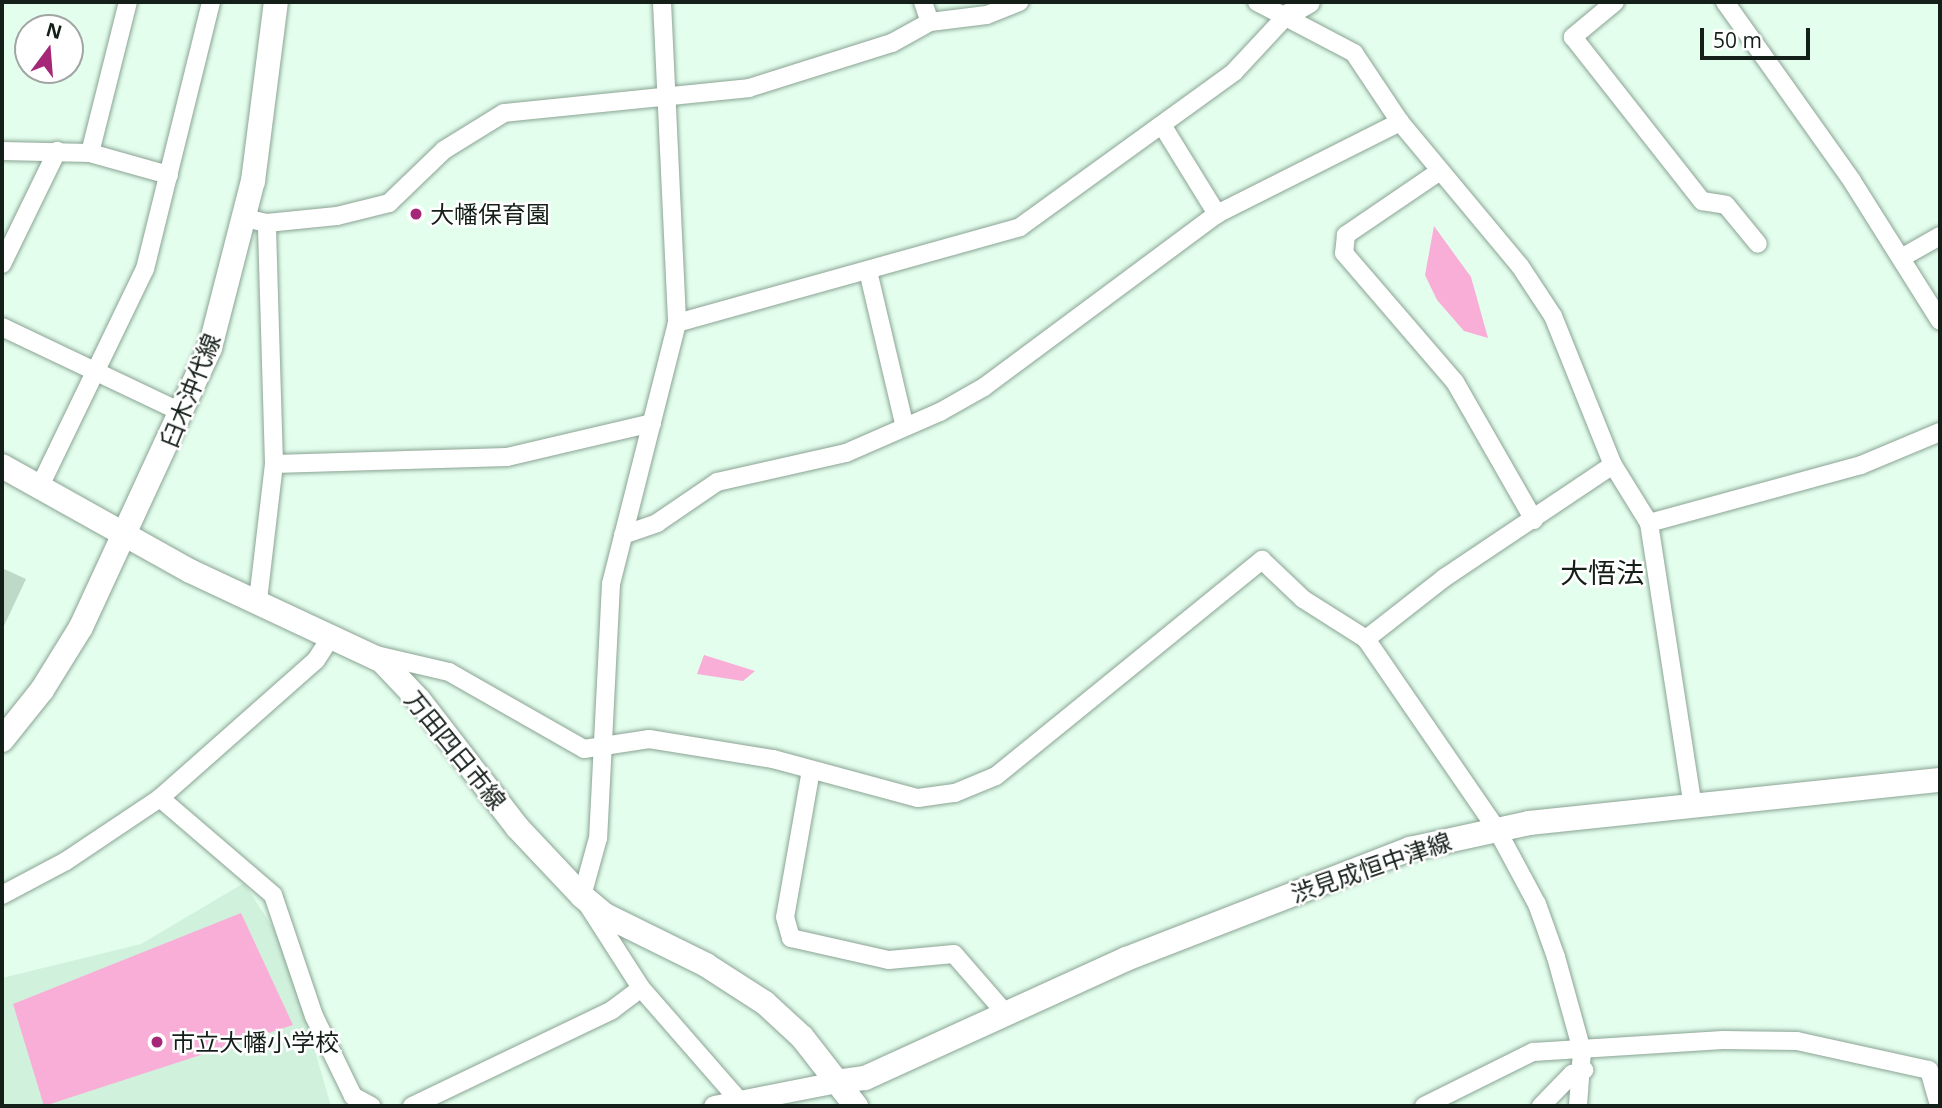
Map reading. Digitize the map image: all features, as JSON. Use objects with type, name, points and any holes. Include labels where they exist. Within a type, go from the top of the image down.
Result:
[{"type":"main road","name":"臼木沖代線","points":[[2,740],[64,660],[125,537],[210,348],[256,220],[276,2]]},
{"type":"main road","name":"万田四日市線","points":[[2,466],[125,537],[331,638],[369,653],[419,700],[517,827],[582,897],[605,915],[706,965],[765,1003],[802,1037],[856,1106]]},
{"type":"main road","name":"渋見成恒中津線","points":[[836,1082],[865,1078],[1126,959],[1362,865],[1496,828],[1940,780]]},
{"type":"street","points":[[90,153],[128,2]]},
{"type":"street","points":[[40,486],[145,269],[211,2]]},
{"type":"street","points":[[662,2],[663,94],[677,323],[611,584],[607,748],[598,838],[582,897],[641,988],[737,1098]]},
{"type":"street","points":[[923,2],[930,22]]},
{"type":"street","points":[[258,600],[274,464],[256,220],[337,216],[389,202],[444,150],[505,113],[663,94],[749,88],[892,43],[930,22],[987,15],[1019,2]]},
{"type":"street","points":[[1257,2],[1288,14],[1354,53],[1399,122],[1520,266],[1553,316],[1613,465],[1649,523],[1693,807]]},
{"type":"street","points":[[677,323],[1020,227],[1234,72],[1288,14],[1309,2]]},
{"type":"street","points":[[1615,2],[1573,37],[1702,201],[1726,205],[1758,244]]},
{"type":"street","points":[[1725,2],[1901,258],[1940,321]]},
{"type":"street","points":[[623,536],[657,523],[717,482],[846,453],[984,387],[1217,214],[1399,122]]},
{"type":"street","points":[[1162,125],[1217,214]]},
{"type":"street","points":[[2,151],[90,153],[169,175]]},
{"type":"street","points":[[2,264],[57,151]]},
{"type":"street","points":[[1440,171],[1346,235],[1345,253],[1455,382],[1534,520]]},
{"type":"street","points":[[1901,258],[1940,236]]},
{"type":"street","points":[[868,271],[905,427]]},
{"type":"street","points":[[2,327],[183,413]]},
{"type":"street","points":[[274,464],[508,457],[652,423]]},
{"type":"street","points":[[1649,523],[1861,465],[1940,432]]},
{"type":"street","points":[[1366,639],[1444,578],[1613,465]]},
{"type":"street","points":[[369,653],[449,672],[583,749],[607,748],[649,739],[774,759],[918,797],[956,793],[996,776],[1262,560],[1303,600],[1366,639],[1496,828],[1537,904],[1582,1051],[1584,1070],[1578,1106]]},
{"type":"street","points":[[2,895],[66,861],[160,798],[316,660],[331,638]]},
{"type":"street","points":[[811,770],[785,917],[791,937],[889,960],[954,954],[1007,1015]]},
{"type":"street","points":[[160,798],[273,895],[314,1016],[354,1096],[371,1106]]},
{"type":"street","points":[[412,1106],[612,1010],[641,988]]},
{"type":"street","points":[[1424,1106],[1533,1052],[1723,1040],[1797,1041],[1931,1078],[1938,1106]]},
{"type":"street","points":[[1541,1106],[1572,1074],[1584,1070]]},
{"type":"street","points":[[714,1106],[737,1098],[836,1082]]},
{"type":"shaded area","points":[[1434,226],[1471,277],[1488,338],[1464,331],[1437,300],[1425,275]]},
{"type":"shaded area","points":[[704,655],[755,671],[743,681],[697,674]]},
{"type":"shaded area","name":"市立大幡小学校","points":[[244,883],[284,945],[331,1106],[2,1106],[2,978],[141,944]]},
{"type":"shaded area","points":[[241,913],[293,1025],[44,1106],[13,1004]]},
{"type":"building","points":[[2,568],[26,579],[2,630]]},
{"type":"place","name":"大幡保育園","points":[[416,214]]},
{"type":"place","name":"市立大幡小学校","points":[[157,1042]]},
{"type":"district","name":"大悟法","points":[[1602,572]]}]
